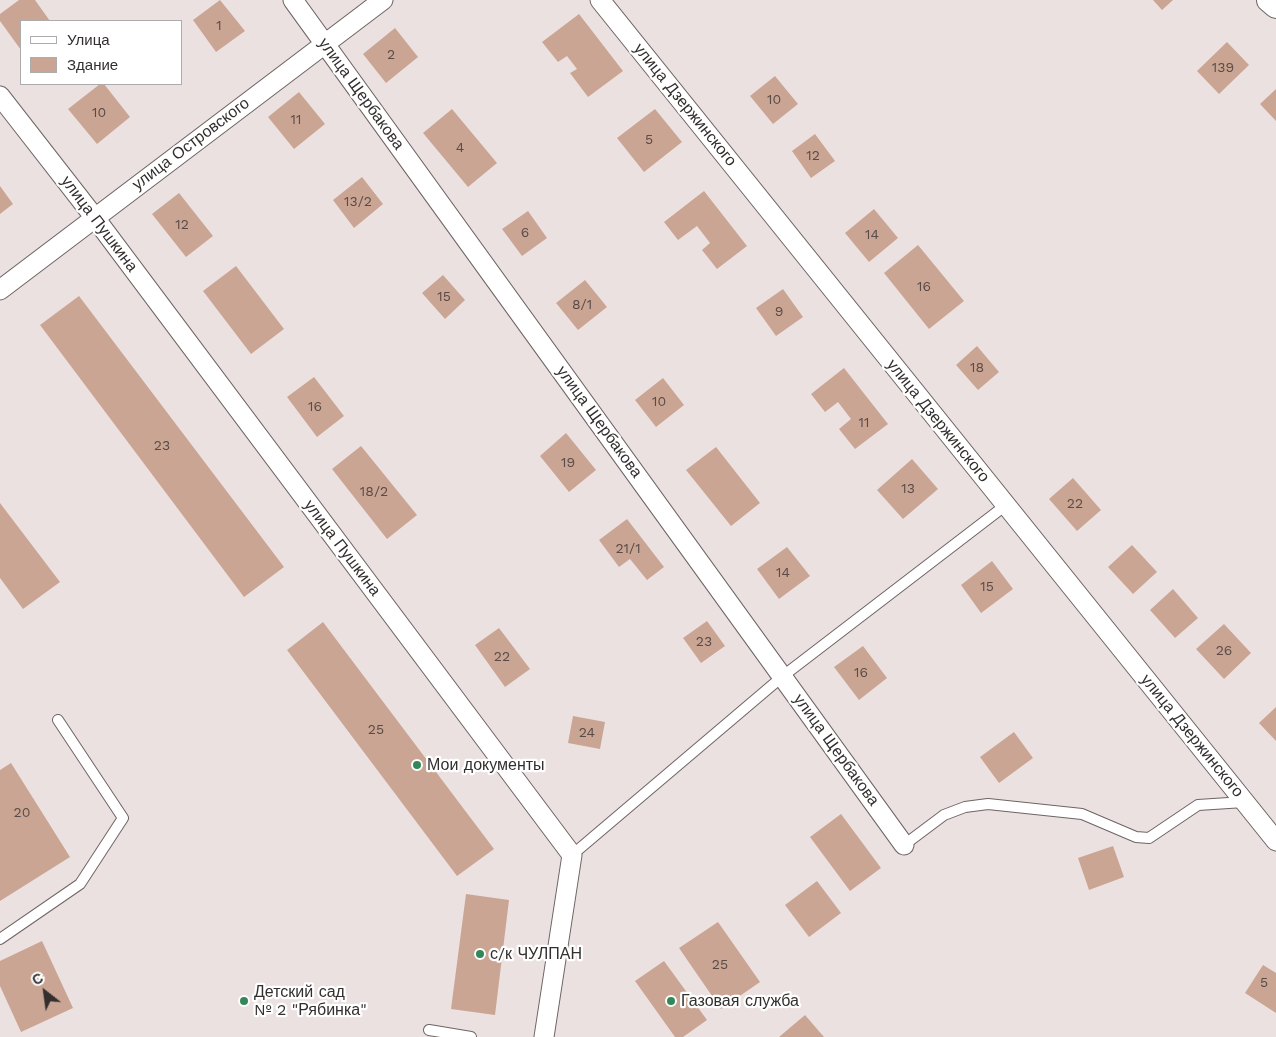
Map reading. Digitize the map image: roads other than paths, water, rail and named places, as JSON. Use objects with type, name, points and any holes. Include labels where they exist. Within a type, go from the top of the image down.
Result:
[{"type":"street","name":"улица Щербакова","points":[[292,0],[904,845]]},
{"type":"street","name":"улица Островского","points":[[0,290],[383,0]]},
{"type":"street","name":"улица Дзержинского","points":[[600,0],[1276,841]]},
{"type":"street","points":[[1269,0],[1276,6]]},
{"type":"street","name":"улица Пушкина","points":[[0,96],[95,218],[572,855]]},
{"type":"street","points":[[544,1037],[572,855]]},
{"type":"lane","points":[[572,855],[783,676],[1006,505]]},
{"type":"lane","points":[[0,939],[80,884],[122,818],[58,720]]},
{"type":"lane","points":[[904,845],[944,815],[965,807],[988,804],[1082,814],[1136,837],[1149,838],[1198,805],[1244,802]]},
{"type":"lane","points":[[429,1030],[470,1037]]},
{"type":"place","name":"Мои документы","points":[[417,765]]},
{"type":"place","name":"с/к ЧУЛПАН","points":[[480,954]]},
{"type":"place","name":"Детский сад № 2 \"Рябинка\"","points":[[244,1001]]},
{"type":"place","name":"Газовая служба","points":[[671,1001]]}]
